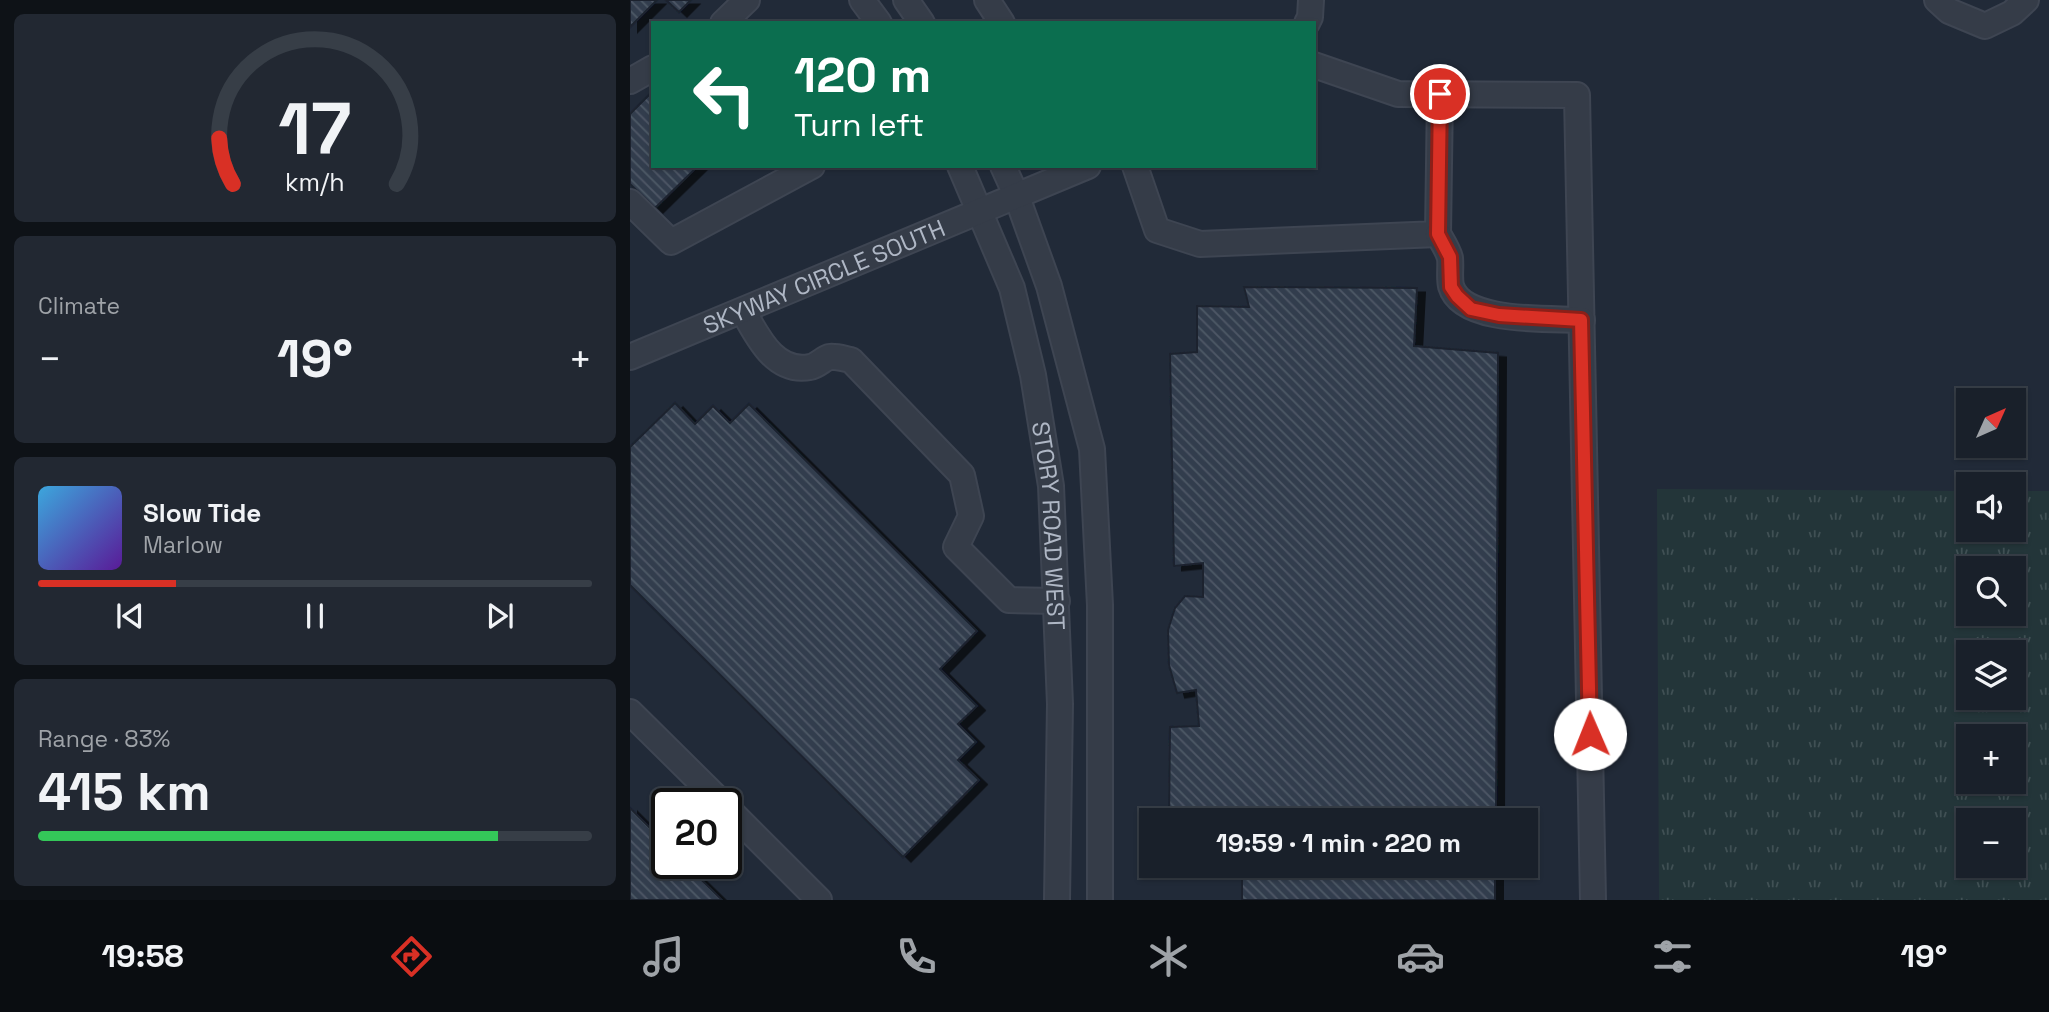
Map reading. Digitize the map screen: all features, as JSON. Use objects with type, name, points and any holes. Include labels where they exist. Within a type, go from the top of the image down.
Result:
[{"type":"street","points":[[725,21],[747,0]]},
{"type":"street","points":[[862,0],[878,21]]},
{"type":"street","points":[[906,0],[921,21]]},
{"type":"street","points":[[987,0],[1001,21]]},
{"type":"street","points":[[1308,21],[1311,0]]},
{"type":"street","points":[[1937,0],[1949,11],[1985,26],[2012,13],[2026,0]]},
{"type":"street","points":[[1316,66],[1398,94],[1577,95],[1593,900]]},
{"type":"street","points":[[630,81],[651,69]]},
{"type":"street","points":[[1440,94],[1438,234],[1450,257],[1451,287],[1471,309],[1499,315],[1581,320]]},
{"type":"street","points":[[630,202],[671,242],[808,168]]},
{"type":"street","name":"STORY ROAD WEST","points":[[961,168],[1012,288],[1033,375],[1051,486],[1060,704],[1057,900]]},
{"type":"street","name":"STORY ROAD WEST","points":[[1004,168],[1049,286],[1092,449],[1100,605],[1100,900]]},
{"type":"street","name":"SKYWAY CIRCLE SOUTH","points":[[630,357],[1082,168]]},
{"type":"street","points":[[1136,168],[1157,230],[1200,244],[1438,234]]},
{"type":"street","points":[[743,311],[776,359],[793,366],[810,367],[830,357],[851,360],[962,475],[971,516],[956,547],[1009,600],[1057,601]]},
{"type":"street","points":[[630,712],[707,788]]},
{"type":"street","points":[[742,823],[820,900]]},
{"type":"green space","points":[[1657,489],[1956,491],[1956,542],[2026,542],[2026,491],[2049,491],[2049,900],[1659,900]]},
{"type":"building","points":[[630,0],[657,0],[630,27]]},
{"type":"building","points":[[666,0],[691,0],[679,12]]},
{"type":"building","points":[[651,93],[651,168],[696,168],[655,208],[630,184],[630,114]]},
{"type":"building","points":[[1244,287],[1417,288],[1414,346],[1498,353],[1496,808],[1169,808],[1170,727],[1199,726],[1196,690],[1177,693],[1169,665],[1168,630],[1175,608],[1185,596],[1203,597],[1203,563],[1174,566],[1170,354],[1197,352],[1197,306],[1249,307]]},
{"type":"building","points":[[675,403],[695,424],[713,406],[730,423],[749,404],[977,631],[940,669],[977,706],[958,724],[976,742],[958,760],[979,780],[903,857],[630,585],[630,447]]},
{"type":"building","points":[[630,808],[651,829],[651,879],[700,879],[722,900],[630,900]]},
{"type":"building","points":[[1242,878],[1495,878],[1495,900],[1242,900]]},
{"type":"route","points":[[1440,94],[1438,234],[1450,257],[1451,287],[1471,309],[1499,315],[1581,320],[1590,734]]}]
